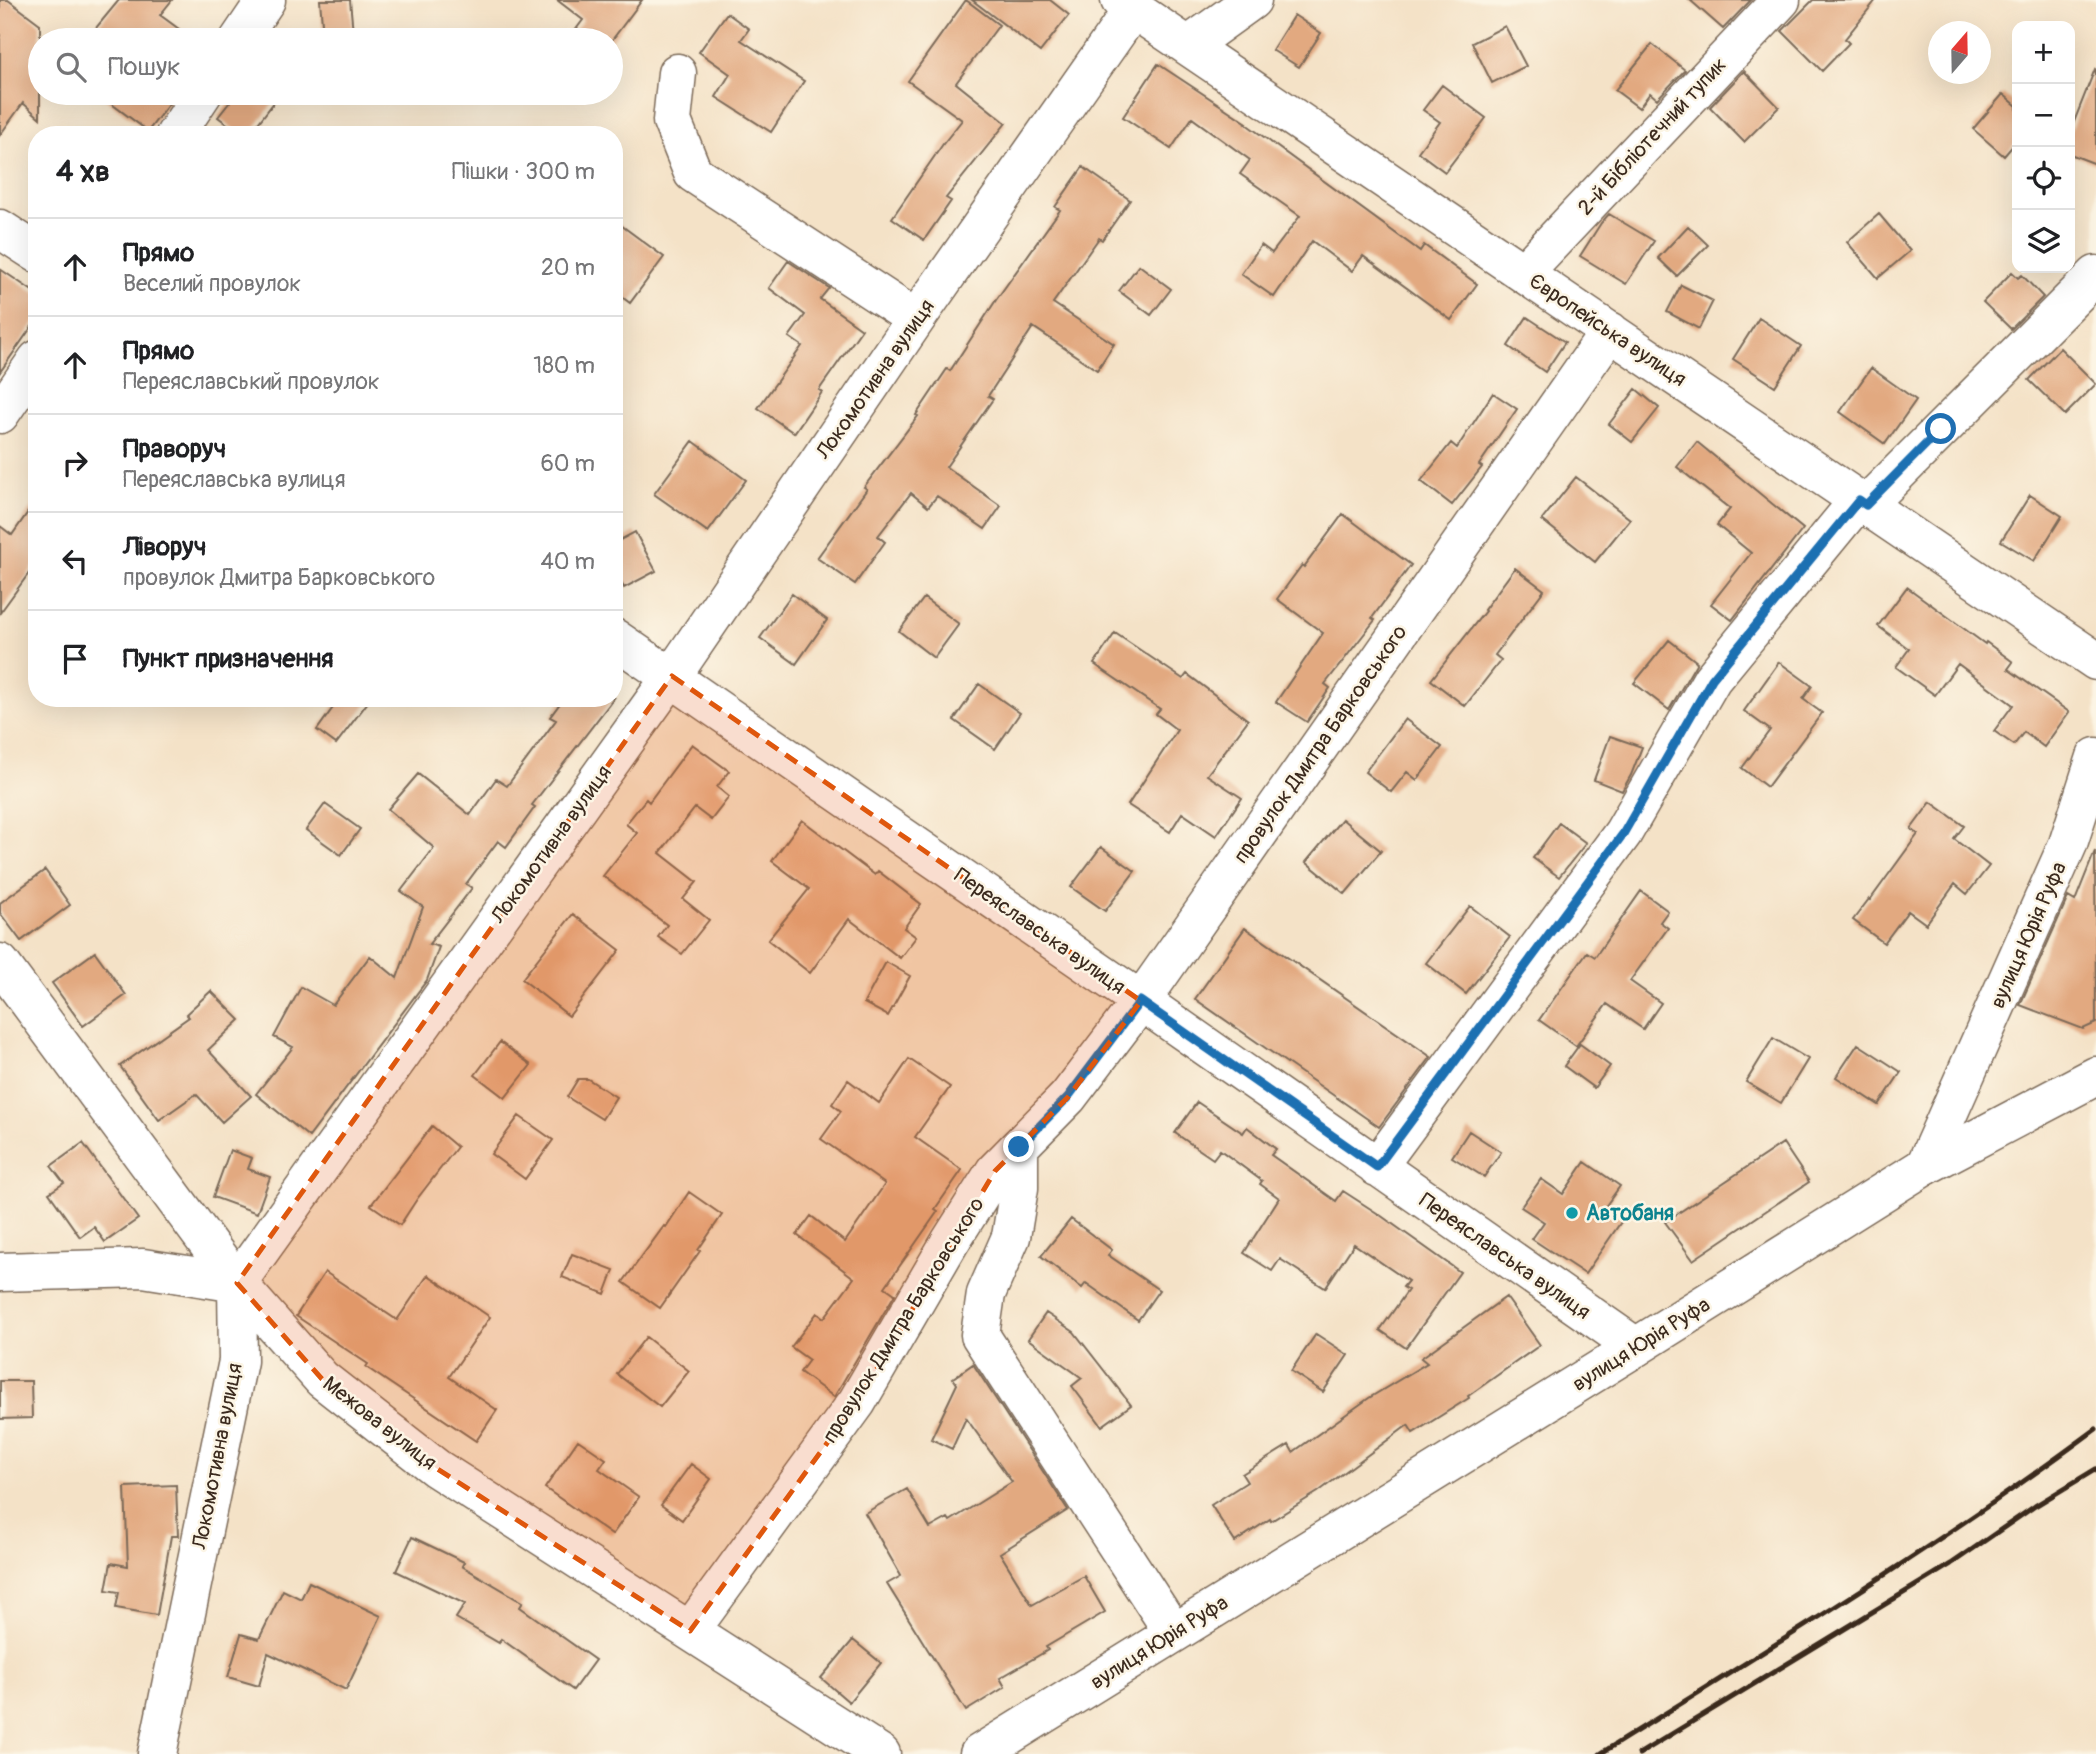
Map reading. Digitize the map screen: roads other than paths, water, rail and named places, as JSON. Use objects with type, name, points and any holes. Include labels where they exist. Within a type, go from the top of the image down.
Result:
[{"type":"street","points":[[247,28],[266,0]]},
{"type":"street","points":[[1188,46],[1252,0]]},
{"type":"street","name":"2-й Бібліотечний тупик","points":[[1523,273],[1781,0]]},
{"type":"street","name":"Європейська вулиця","points":[[1127,4],[2096,661]]},
{"type":"street","name":"Локомотивна вулиця","points":[[157,1754],[237,1360],[237,1283],[672,676],[1127,4]]},
{"type":"street","points":[[677,74],[672,121],[693,173],[916,319]]},
{"type":"street","points":[[181,126],[195,105]]},
{"type":"street","points":[[0,229],[28,247]]},
{"type":"street","points":[[1377,1167],[1623,834],[1712,679],[1863,503],[2096,275]]},
{"type":"street","name":"провулок Дмитра Барковського","points":[[690,1631],[857,1402],[950,1242],[995,1171],[1068,1097],[1140,1001],[1610,331]]},
{"type":"street","points":[[0,414],[28,373]]},
{"type":"street","name":"Переяславська вулиця","points":[[623,644],[1636,1347]]},
{"type":"street","name":"вулиця Юрія Руфа","points":[[979,1754],[1925,1166],[2068,844],[2096,757]]},
{"type":"street","name":"Межова вулиця","points":[[0,963],[237,1283],[322,1379],[436,1468],[881,1754]]},
{"type":"street","points":[[1925,1166],[2096,1076]]},
{"type":"street","name":"провулок Дмитра Барковського","points":[[1019,1147],[1018,1188],[1011,1237],[986,1294],[980,1335],[1173,1632]]},
{"type":"street","points":[[0,1272],[143,1268],[237,1283]]},
{"type":"railway","points":[[1600,1754],[1913,1556],[2096,1429]]},
{"type":"railway","points":[[1639,1754],[1951,1564],[2035,1506],[2096,1469]]},
{"type":"place","name":"Автобаня","points":[[1572,1213]]}]
